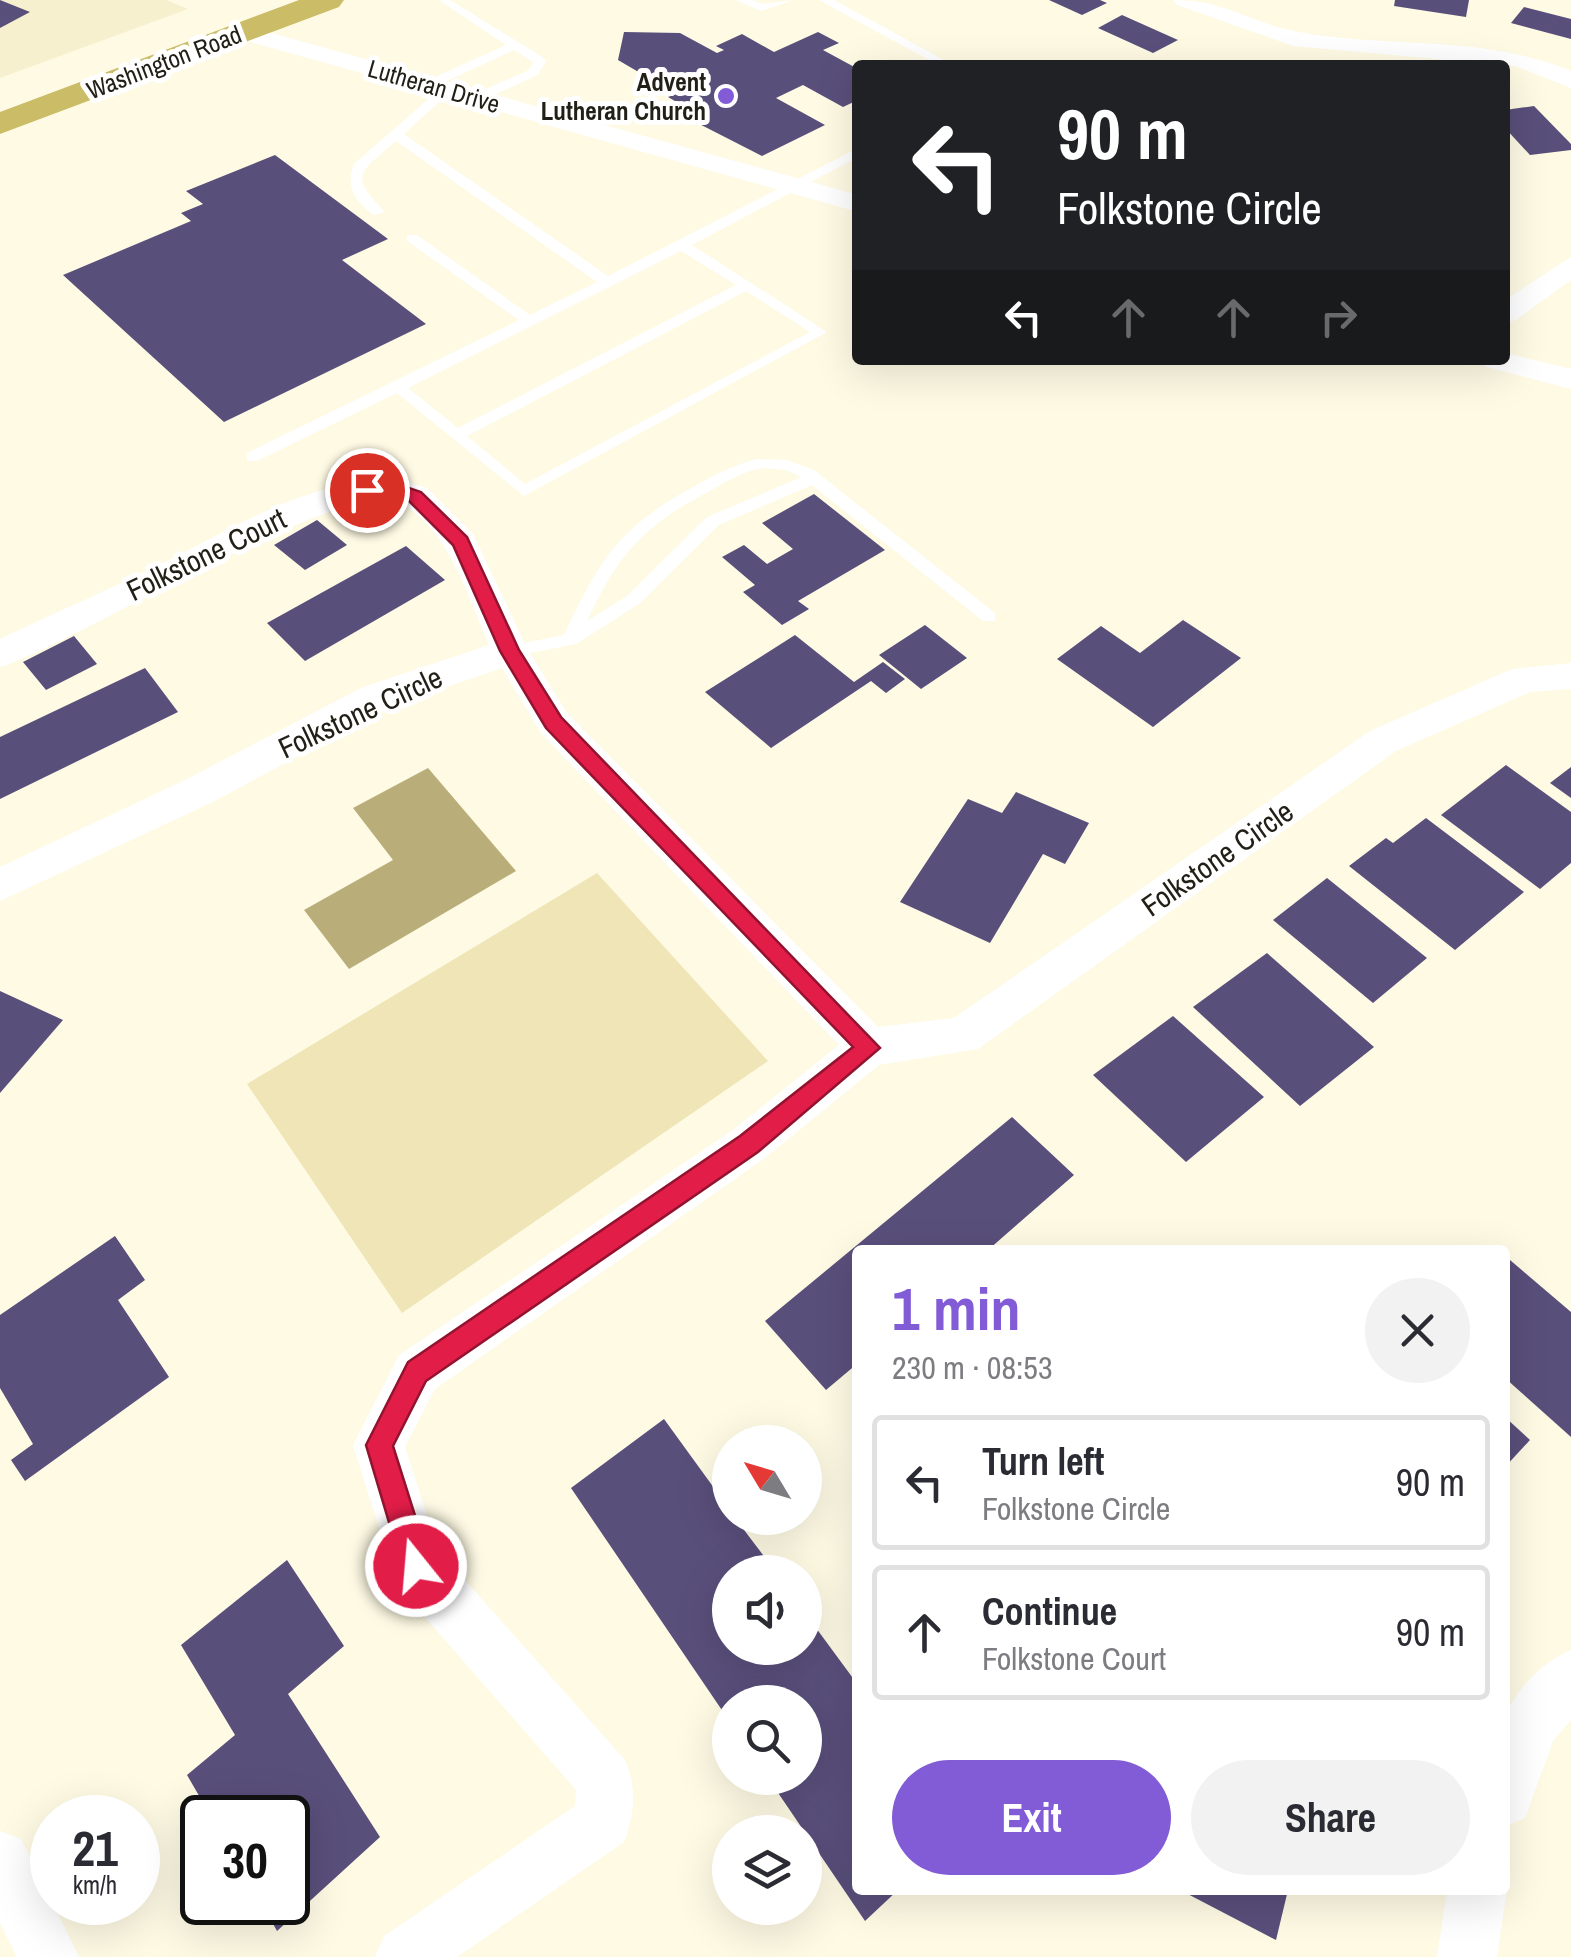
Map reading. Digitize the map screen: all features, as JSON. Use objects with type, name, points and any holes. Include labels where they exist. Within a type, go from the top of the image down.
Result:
[{"type":"main road","name":"Washington Road","points":[[0,124],[328,0]]},
{"type":"street","points":[[1186,0],[1293,39],[1520,59],[1571,80]]},
{"type":"street","name":"Lutheran Drive","points":[[242,32],[852,203]]},
{"type":"street","points":[[1510,310],[1571,266]]},
{"type":"street","points":[[1510,364],[1571,380]]},
{"type":"street","name":"Folkstone Court","points":[[0,654],[253,528],[343,492],[391,488],[415,496],[461,542],[510,651]]},
{"type":"street","points":[[405,1957],[602,1820],[605,1780],[416,1566],[379,1445],[417,1372],[749,1144],[869,1048],[554,723],[510,651]]},
{"type":"street","name":"Folkstone Circle","points":[[0,884],[199,790],[376,697],[510,651]]},
{"type":"street","name":"Folkstone Circle","points":[[869,1048],[963,1036],[1383,741],[1525,679],[1571,676]]},
{"type":"street","points":[[1510,1783],[1530,1724],[1571,1678]]},
{"type":"street","points":[[0,1860],[49,1957]]},
{"type":"street","points":[[1467,1957],[1476,1895]]},
{"type":"lane","points":[[742,0],[761,8],[788,0]]},
{"type":"lane","points":[[824,0],[938,60]]},
{"type":"lane","points":[[444,1],[540,61],[540,67],[476,98]]},
{"type":"lane","points":[[378,212],[357,194],[354,182],[358,166],[395,134],[437,87],[515,45]]},
{"type":"lane","points":[[395,134],[608,282]]},
{"type":"lane","points":[[252,457],[682,245],[852,155]]},
{"type":"lane","points":[[412,238],[529,321]]},
{"type":"lane","points":[[398,387],[524,491],[820,332],[682,245]]},
{"type":"lane","points":[[458,436],[746,286]]},
{"type":"lane","points":[[570,640],[596,584],[639,528],[690,496],[756,464],[801,467],[988,618]]},
{"type":"lane","points":[[510,651],[570,640],[633,600],[712,521],[814,478]]},
{"type":"shaded area","points":[[0,0],[166,0],[188,9],[0,78]]},
{"type":"shaded area","points":[[428,768],[516,871],[349,969],[304,910],[393,860],[353,808]]},
{"type":"shaded area","points":[[597,873],[768,1061],[402,1313],[247,1084]]},
{"type":"building","points":[[0,0],[30,12],[0,28]]},
{"type":"building","points":[[1049,0],[1100,0],[1107,3],[1082,15]]},
{"type":"building","points":[[1395,0],[1469,0],[1466,17],[1394,6]]},
{"type":"building","points":[[1524,7],[1571,19],[1571,39],[1511,23]]},
{"type":"building","points":[[1122,15],[1178,40],[1153,53],[1098,28]]},
{"type":"building","name":"Advent Lutheran Church","points":[[624,32],[680,33],[717,53],[724,50],[716,46],[742,34],[774,52],[818,32],[839,43],[823,50],[852,66],[852,103],[843,107],[803,85],[776,98],[825,125],[762,156],[670,109],[680,104],[668,97],[676,94],[618,60]]},
{"type":"building","points":[[1534,106],[1571,144],[1571,150],[1530,155],[1510,133],[1510,109]]},
{"type":"building","points":[[275,155],[388,239],[342,260],[426,324],[224,422],[63,275],[191,221],[181,213],[203,204],[186,191]]},
{"type":"building","points":[[814,494],[885,550],[798,601],[809,609],[782,625],[743,592],[755,585],[722,557],[744,545],[767,564],[793,549],[762,523]]},
{"type":"building","points":[[317,520],[347,545],[305,570],[274,545]]},
{"type":"building","points":[[406,546],[445,580],[305,661],[267,623]]},
{"type":"building","points":[[1183,620],[1241,658],[1153,727],[1057,659],[1101,626],[1140,653]]},
{"type":"building","points":[[925,625],[967,658],[921,689],[879,655]]},
{"type":"building","points":[[795,635],[854,682],[883,662],[905,679],[886,693],[871,681],[771,748],[705,692]]},
{"type":"building","points":[[74,636],[97,664],[46,690],[23,662]]},
{"type":"building","points":[[145,668],[178,712],[0,799],[0,737]]},
{"type":"building","points":[[1506,765],[1571,812],[1571,863],[1540,889],[1441,815]]},
{"type":"building","points":[[1571,767],[1571,798],[1550,783]]},
{"type":"building","points":[[1016,792],[1089,823],[1065,864],[1043,854],[990,943],[900,902],[968,799],[1002,813]]},
{"type":"building","points":[[1426,818],[1524,892],[1455,950],[1349,866],[1386,838],[1393,843]]},
{"type":"building","points":[[1327,878],[1427,958],[1373,1003],[1273,920]]},
{"type":"building","points":[[1267,953],[1374,1047],[1300,1106],[1193,1007]]},
{"type":"building","points":[[0,991],[63,1020],[0,1093]]},
{"type":"building","points":[[1173,1016],[1264,1097],[1186,1162],[1093,1075]]},
{"type":"building","points":[[1012,1117],[1074,1175],[994,1245],[857,1245]]},
{"type":"building","points":[[115,1236],[145,1280],[118,1300],[169,1377],[25,1481],[11,1460],[33,1444],[0,1388],[0,1315]]},
{"type":"building","points":[[852,1249],[852,1368],[826,1390],[765,1321]]},
{"type":"building","points":[[1510,1260],[1571,1312],[1571,1437],[1510,1382]]},
{"type":"building","points":[[664,1419],[712,1485],[712,1535],[748,1535],[763,1555],[712,1555],[712,1665],[822,1665],[822,1636],[852,1677],[852,1895],[893,1895],[865,1921],[822,1858],[822,1815],[793,1815],[780,1795],[822,1795],[822,1685],[712,1685],[712,1696],[571,1488]]},
{"type":"building","points":[[1510,1422],[1530,1440],[1510,1462]]},
{"type":"building","points":[[287,1560],[344,1646],[288,1694],[380,1837],[310,1901],[310,1795],[199,1795],[187,1775],[235,1735],[181,1645]]},
{"type":"building","points":[[1190,1895],[1287,1895],[1276,1940]]},
{"type":"place","name":"Advent Lutheran Church","points":[[726,96]]},
{"type":"route","points":[[367,490],[391,488],[415,496],[461,542],[510,651],[554,723],[869,1048],[749,1144],[417,1372],[379,1445],[416,1566]]}]
